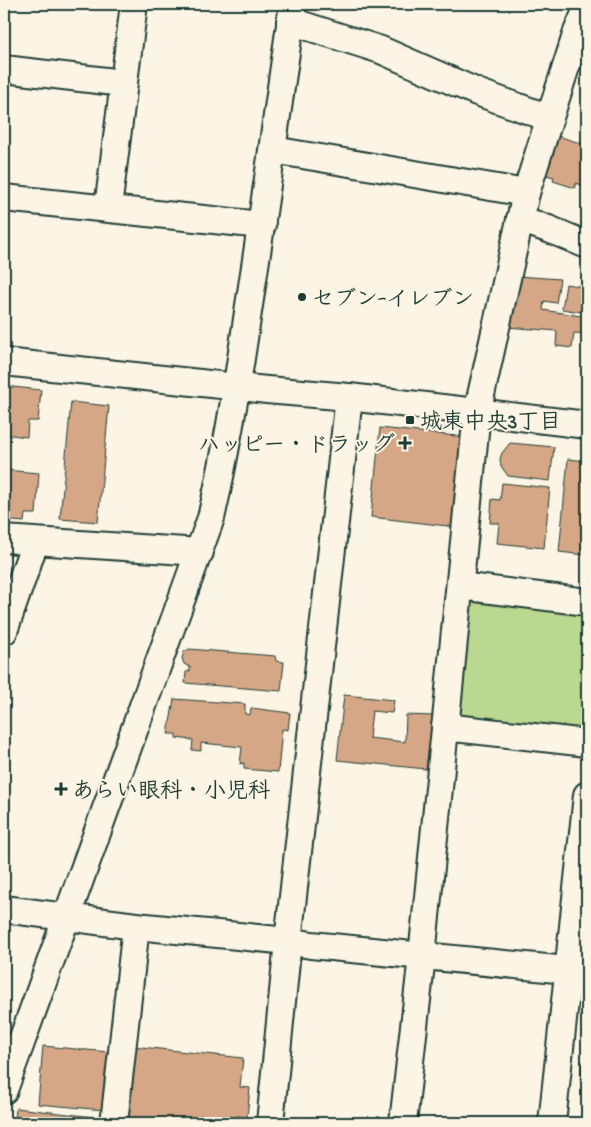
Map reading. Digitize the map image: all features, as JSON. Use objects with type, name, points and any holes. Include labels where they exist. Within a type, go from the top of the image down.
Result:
[{"type":"street","points":[[108,208],[134,4]]},
{"type":"street","points":[[403,1123],[422,956],[477,413],[526,192],[577,32],[587,9]]},
{"type":"street","points":[[4,1090],[211,518],[221,476],[237,387],[273,150],[291,12],[477,92],[549,118]]},
{"type":"street","points":[[4,69],[124,83]]},
{"type":"street","points":[[273,150],[526,192]]},
{"type":"street","points":[[4,198],[262,225]]},
{"type":"street","points":[[520,219],[587,246]]},
{"type":"street","points":[[4,362],[349,397],[587,425]]},
{"type":"street","points":[[270,1123],[288,941],[349,397]]},
{"type":"street","points":[[4,539],[200,552]]},
{"type":"street","points":[[4,631],[35,542]]},
{"type":"street","points":[[460,586],[587,602]]},
{"type":"street","points":[[444,727],[587,743]]},
{"type":"street","points":[[552,1123],[578,971],[587,795]]},
{"type":"street","points":[[4,909],[136,926],[311,945],[578,971]]},
{"type":"street","points":[[114,1123],[136,926]]},
{"type":"green space","points":[[468,598],[587,609],[587,721],[586,729],[578,737],[454,715]]},
{"type":"building","points":[[558,136],[583,144],[582,148],[587,149],[587,187],[576,183],[575,188],[553,181],[554,177],[546,175]]},
{"type":"building","points":[[587,268],[587,313],[562,309],[566,284],[584,287]]},
{"type":"building","points":[[517,276],[560,279],[556,303],[544,301],[543,310],[587,317],[587,334],[574,333],[572,348],[556,346],[557,331],[507,327]]},
{"type":"building","points":[[4,386],[41,390],[38,421],[28,421],[27,437],[4,434]]},
{"type":"building","points":[[71,402],[109,406],[98,522],[60,519]]},
{"type":"building","points":[[380,428],[466,437],[456,527],[371,517]]},
{"type":"building","points":[[510,443],[554,447],[550,481],[508,476],[501,466],[500,459]]},
{"type":"building","points":[[568,459],[587,461],[585,555],[559,552]]},
{"type":"building","points":[[4,470],[39,473],[36,514],[25,514],[24,522],[4,520]]},
{"type":"building","points":[[502,483],[550,488],[544,548],[497,543],[499,523],[490,523],[492,499],[500,500]]},
{"type":"building","points":[[189,649],[275,656],[276,661],[284,662],[281,691],[185,683],[186,672],[190,671],[190,667],[184,664],[182,658],[184,652]]},
{"type":"building","points":[[344,695],[394,700],[392,713],[372,711],[369,738],[405,742],[406,715],[433,716],[426,769],[337,760]]},
{"type":"building","points":[[174,699],[245,704],[245,714],[250,715],[251,708],[290,713],[288,730],[282,729],[278,772],[244,769],[244,763],[240,764],[242,747],[201,743],[201,751],[192,750],[193,740],[176,738],[176,734],[168,734]]},
{"type":"building","points":[[43,1046],[109,1052],[104,1110],[38,1104]]},
{"type":"building","points":[[132,1046],[243,1058],[240,1087],[250,1088],[247,1117],[236,1116],[236,1123],[124,1123]]},
{"type":"building","points":[[582,1062],[587,1062],[587,1081],[580,1080]]},
{"type":"building","points":[[584,1104],[587,1104],[587,1123],[582,1123]]},
{"type":"building","points":[[16,1108],[103,1118],[103,1123],[15,1122]]},
{"type":"place","name":"セブン-イレブン","points":[[302,297]]},
{"type":"place","name":"城東中央3丁目","points":[[410,420]]},
{"type":"place","name":"ハッピー・ドラッグ","points":[[405,443]]},
{"type":"place","name":"あらい眼科・小児科","points":[[61,789]]}]
